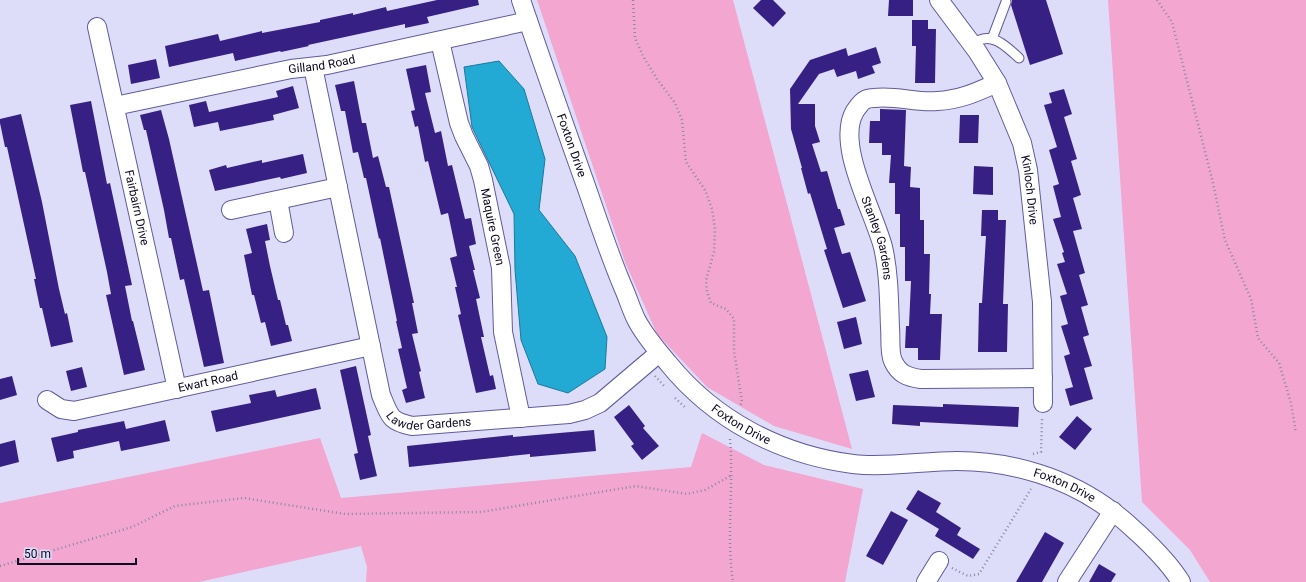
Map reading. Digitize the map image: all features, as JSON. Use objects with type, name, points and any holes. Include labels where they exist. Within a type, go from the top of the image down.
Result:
[{"type":"street","name":"Foxton Drive","points":[[521,0],[615,268],[637,320],[659,353],[705,402],[732,422],[753,434],[797,452],[854,464],[872,465],[958,461],[990,464],[1022,468],[1054,479],[1081,491],[1113,511],[1158,552],[1181,582]]},
{"type":"street","name":"Kinloch Drive","points":[[939,0],[997,83],[1022,143],[1028,170],[1042,302],[1043,403]]},
{"type":"street","name":"Gilland Road","points":[[115,106],[291,69],[327,65],[528,21]]},
{"type":"street","name":"Fairbairn Drive","points":[[97,27],[177,389]]},
{"type":"street","name":"Maquire Green","points":[[440,41],[459,123],[479,166],[483,180],[500,268],[503,332],[521,418]]},
{"type":"street","name":"Lawder Gardens","points":[[313,67],[381,395],[392,419],[398,423],[412,426],[569,414],[585,410],[600,403],[659,353]]},
{"type":"street","name":"Stanley Gardens","points":[[997,83],[961,98],[936,102],[916,101],[886,96],[866,99],[855,110],[851,122],[849,140],[858,179],[883,247],[888,280],[892,359],[898,370],[909,378],[921,379],[1043,378]]},
{"type":"street","points":[[231,210],[338,187]]},
{"type":"street","points":[[278,200],[284,233]]},
{"type":"street","name":"Ewart Road","points":[[48,400],[61,409],[74,411],[371,346]]},
{"type":"street","points":[[1067,582],[1113,511]]},
{"type":"street","points":[[926,582],[939,561]]},
{"type":"lane","points":[[992,39],[1006,2]]},
{"type":"lane","points":[[971,44],[984,38],[992,39],[1003,45],[1019,58]]},
{"type":"path","points":[[633,0],[635,38],[643,56],[657,79],[675,103],[682,120],[686,162],[705,190],[712,210],[715,229],[714,252],[706,280],[707,292],[711,303],[726,309],[734,318],[734,352],[742,402],[732,422],[729,438],[732,475],[730,564],[733,582]]},
{"type":"path","points":[[1157,0],[1172,22],[1226,240],[1252,300],[1258,338],[1279,363],[1291,403],[1296,433]]},
{"type":"path","points":[[1022,468],[1024,457],[1041,452],[1043,403]]},
{"type":"path","points":[[0,566],[132,527],[175,506],[244,498],[345,514],[480,512],[636,486],[687,494],[705,490],[732,475]]},
{"type":"path","points":[[939,561],[968,576],[978,574],[1035,482]]},
{"type":"shaded area","points":[[537,0],[733,0],[852,449],[774,426],[707,387],[657,334],[625,262]]},
{"type":"shaded area","points":[[1108,0],[1306,0],[1306,582],[1210,582],[1190,550],[1142,502]]},
{"type":"shaded area","points":[[702,433],[764,465],[863,489],[845,582],[366,582],[367,567],[361,546],[199,582],[0,582],[0,503],[320,438],[341,498],[691,467]]},
{"type":"water","points":[[499,61],[524,89],[545,159],[539,210],[575,256],[607,337],[605,369],[568,393],[538,384],[521,340],[515,270],[514,214],[472,127],[464,67]]},
{"type":"building","points":[[437,0],[478,0],[479,5],[427,17],[429,23],[405,28],[405,24],[235,61],[233,53],[169,67],[165,46],[218,34],[220,41],[262,31],[262,33],[320,22],[320,20],[353,13],[353,15],[386,7],[387,11]]},
{"type":"building","points":[[761,0],[773,0],[786,13],[773,27],[753,8]]},
{"type":"building","points":[[889,0],[913,0],[913,16],[888,16]]},
{"type":"building","points":[[1012,0],[1046,0],[1063,54],[1030,65],[1011,5]]},
{"type":"building","points":[[912,20],[928,20],[928,29],[936,29],[935,83],[915,83],[916,46],[912,46]]},
{"type":"building","points":[[876,47],[881,63],[872,66],[875,73],[858,79],[856,71],[837,77],[834,69],[819,74],[798,104],[815,104],[815,126],[820,142],[812,144],[821,172],[827,171],[838,209],[840,209],[845,225],[834,228],[842,254],[850,252],[866,301],[843,308],[824,250],[827,249],[810,193],[808,194],[791,129],[790,89],[810,60],[846,48],[848,56]]},
{"type":"building","points":[[156,59],[160,78],[131,84],[128,65]]},
{"type":"building","points":[[426,65],[431,92],[425,93],[435,133],[441,131],[448,166],[452,165],[465,219],[471,218],[476,244],[469,246],[480,298],[476,299],[484,337],[481,337],[490,376],[493,375],[496,389],[476,393],[458,315],[461,314],[455,287],[457,287],[450,258],[457,256],[448,213],[441,215],[428,161],[425,162],[418,126],[415,127],[411,111],[415,110],[406,69]]},
{"type":"building","points":[[354,81],[362,123],[366,123],[373,158],[378,156],[386,187],[389,187],[414,303],[412,303],[418,333],[412,334],[421,371],[419,372],[425,398],[406,403],[402,390],[407,388],[398,349],[402,348],[380,238],[379,239],[366,178],[364,178],[358,152],[353,153],[345,111],[341,111],[335,85]]},
{"type":"building","points":[[293,86],[299,108],[273,115],[274,120],[220,131],[218,122],[194,127],[189,105],[206,101],[209,112],[278,97],[276,91]]},
{"type":"building","points":[[1064,89],[1072,114],[1064,117],[1077,159],[1071,161],[1081,195],[1073,198],[1082,229],[1073,231],[1085,273],[1079,275],[1088,305],[1081,307],[1089,335],[1083,337],[1092,366],[1084,368],[1093,399],[1070,406],[1065,389],[1073,387],[1064,356],[1070,354],[1061,326],[1068,324],[1060,296],[1067,294],[1057,264],[1065,262],[1062,253],[1064,252],[1053,219],[1061,217],[1053,186],[1059,184],[1049,150],[1057,147],[1044,105],[1052,103],[1049,93]]},
{"type":"building","points":[[91,101],[107,184],[110,183],[132,285],[125,286],[132,321],[145,370],[124,375],[106,295],[111,294],[107,272],[85,172],[83,172],[70,105]]},
{"type":"building","points":[[880,109],[906,110],[904,166],[911,167],[910,187],[920,188],[920,220],[924,220],[924,254],[930,254],[930,314],[942,314],[940,360],[918,360],[918,348],[905,348],[906,326],[909,326],[911,281],[905,281],[905,247],[900,247],[900,214],[895,214],[895,183],[889,183],[891,155],[882,155],[882,143],[869,143],[870,121],[880,121]]},
{"type":"building","points":[[161,110],[169,139],[203,291],[209,290],[224,363],[204,367],[184,279],[180,280],[171,238],[169,238],[146,130],[144,130],[140,115]]},
{"type":"building","points":[[21,114],[42,202],[59,289],[65,314],[67,313],[73,342],[51,347],[42,308],[40,308],[34,279],[36,279],[7,147],[5,147],[0,123],[0,119]]},
{"type":"building","points":[[960,115],[979,115],[978,143],[959,143]]},
{"type":"building","points":[[303,154],[307,173],[281,179],[280,177],[215,191],[209,170],[226,165],[227,168],[262,160],[262,163]]},
{"type":"building","points":[[974,166],[993,167],[993,195],[973,194]]},
{"type":"building","points":[[982,210],[998,210],[998,220],[1006,220],[1003,304],[1008,304],[1007,352],[978,352],[979,303],[982,303],[986,236],[981,236]]},
{"type":"building","points":[[267,224],[270,240],[265,241],[270,266],[278,300],[280,300],[286,325],[288,325],[292,341],[271,346],[265,322],[261,323],[254,295],[252,295],[244,255],[252,253],[246,229]]},
{"type":"building","points":[[856,317],[862,344],[844,349],[837,322]]},
{"type":"building","points":[[356,366],[371,435],[368,436],[377,476],[360,480],[354,454],[358,453],[340,370]]},
{"type":"building","points":[[82,367],[87,387],[71,391],[66,371]]},
{"type":"building","points":[[868,370],[875,397],[856,401],[849,374]]},
{"type":"building","points":[[12,376],[17,395],[0,400],[0,379]]},
{"type":"building","points":[[316,388],[321,409],[216,432],[211,411],[251,403],[249,395],[275,390],[277,397]]},
{"type":"building","points":[[943,404],[1019,407],[1018,427],[920,422],[920,426],[892,424],[893,405],[943,407]]},
{"type":"building","points":[[629,405],[645,426],[643,428],[659,446],[642,460],[631,446],[634,444],[614,417]]},
{"type":"building","points":[[1077,416],[1092,429],[1075,450],[1059,437]]},
{"type":"building","points":[[165,420],[170,441],[121,451],[119,441],[73,451],[74,458],[57,462],[51,438],[78,432],[78,430],[124,421],[126,429]]},
{"type":"building","points":[[594,430],[596,451],[530,457],[530,454],[409,467],[407,446],[513,435],[513,437]]},
{"type":"building","points":[[15,440],[19,462],[0,467],[0,444]]},
{"type":"building","points":[[918,490],[941,503],[936,512],[961,528],[957,535],[980,549],[973,559],[935,536],[939,529],[906,509]]},
{"type":"building","points":[[891,511],[908,520],[883,565],[866,556]]},
{"type":"building","points":[[1045,532],[1064,543],[1042,582],[1016,582]]},
{"type":"building","points":[[1099,564],[1116,574],[1111,582],[1089,582]]}]
